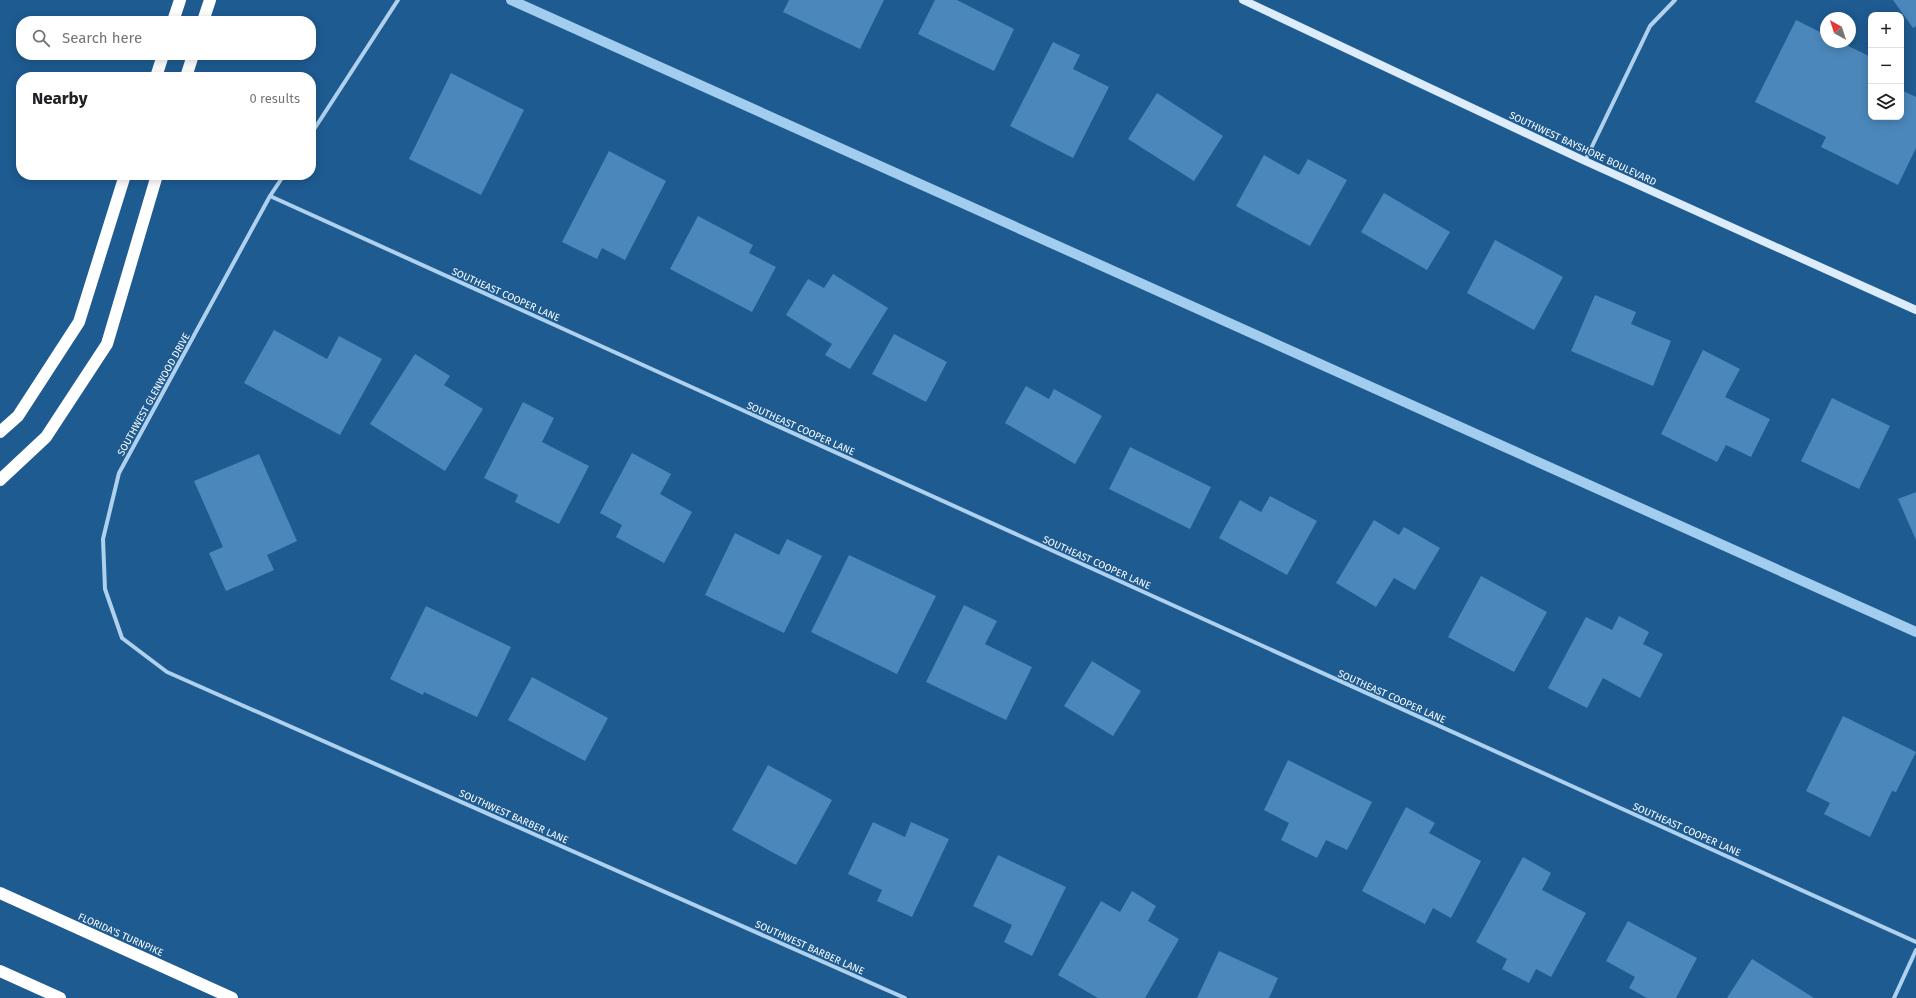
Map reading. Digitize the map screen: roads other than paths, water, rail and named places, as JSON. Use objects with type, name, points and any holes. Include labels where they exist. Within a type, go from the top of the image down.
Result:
[{"type":"highway","points":[[175,16],[180,0]]},
{"type":"highway","points":[[205,16],[210,0]]},
{"type":"highway","points":[[158,72],[161,60]]},
{"type":"highway","points":[[188,72],[191,60]]},
{"type":"highway","points":[[0,432],[18,416],[79,322],[123,180]]},
{"type":"highway","points":[[0,480],[46,437],[107,344],[156,180]]},
{"type":"highway","name":"FLORIDA'S TURNPIKE","points":[[0,893],[232,998]]},
{"type":"highway","points":[[0,971],[60,998]]},
{"type":"street","points":[[316,126],[398,0]]},
{"type":"street","name":"SOUTHWEST BAYSHORE BOULEVARD","points":[[1243,0],[1585,161],[1916,310]]},
{"type":"street","points":[[1585,161],[1650,26],[1675,0]]},
{"type":"street","name":"SOUTHWEST GLENWOOD DRIVE","points":[[122,638],[105,589],[103,539],[119,472],[270,196],[281,180]]},
{"type":"street","name":"SOUTHEAST COOPER LANE","points":[[270,196],[1916,942]]},
{"type":"street","name":"SOUTHWEST BARBER LANE","points":[[122,638],[167,672],[905,998]]},
{"type":"street","points":[[1894,998],[1916,950]]},
{"type":"waterway","points":[[511,0],[1916,632]]}]
